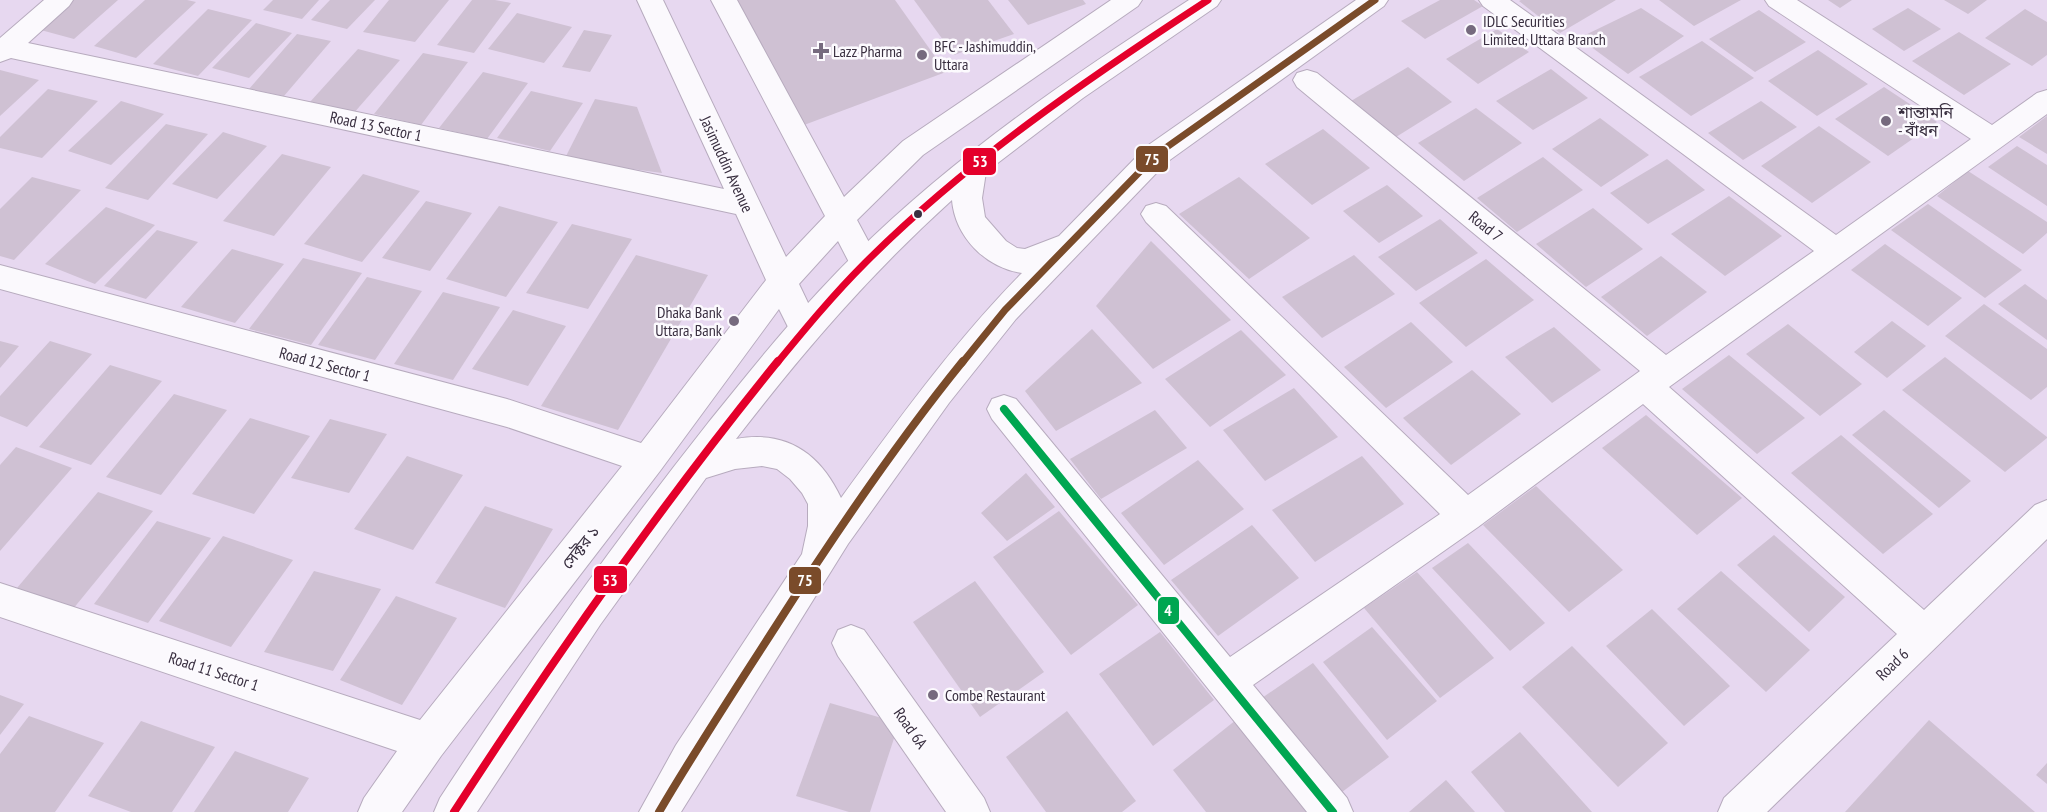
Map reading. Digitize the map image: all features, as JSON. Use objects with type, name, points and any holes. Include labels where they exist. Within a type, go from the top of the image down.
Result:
[{"type":"main road","points":[[3,51],[60,0]]},
{"type":"main road","name":"Jasimuddin Avenue","points":[[650,0],[804,328]]},
{"type":"main road","points":[[724,0],[865,263]]},
{"type":"main road","name":"সেক্টর ১","points":[[378,812],[427,742],[648,460],[783,282],[841,218],[913,148],[1129,0]]},
{"type":"main road","points":[[454,812],[567,639],[692,468],[804,328],[865,263],[934,199],[973,167],[1024,126],[1208,0]]},
{"type":"main road","points":[[659,812],[690,759],[820,557],[937,393],[1005,310],[1157,153],[1375,0]]},
{"type":"main road","points":[[1492,0],[1835,250]]},
{"type":"main road","points":[[1778,0],[1992,139]]},
{"type":"main road","name":"Road 13 Sector 1","points":[[3,51],[746,205]]},
{"type":"main road","name":"Road 7","points":[[1307,80],[1654,379],[1924,634]]},
{"type":"main road","points":[[1225,682],[1466,516],[1654,379],[2047,100]]},
{"type":"main road","points":[[973,167],[967,185],[966,205],[971,224],[999,254],[1021,261],[1039,258],[1067,244]]},
{"type":"main road","points":[[1156,214],[1466,516]]},
{"type":"main road","name":"Road 12 Sector 1","points":[[0,277],[507,413],[648,460]]},
{"type":"main road","points":[[1004,409],[1225,682],[1334,812]]},
{"type":"main road","points":[[692,468],[731,454],[764,451],[790,457],[811,476],[824,499],[825,521],[820,557]]},
{"type":"main road","name":"Road 6","points":[[1738,812],[1924,634],[2042,530]]},
{"type":"main road","name":"Road 11 Sector 1","points":[[0,600],[427,742]]},
{"type":"main road","name":"Road 6A","points":[[852,643],[970,812]]},
{"type":"building","points":[[70,0],[118,0],[74,39],[37,29]]},
{"type":"building","points":[[145,0],[196,2],[136,58],[94,46]]},
{"type":"building","points":[[273,0],[319,0],[302,19],[263,10]]},
{"type":"building","points":[[330,0],[375,0],[347,29],[311,20]]},
{"type":"building","points":[[389,0],[449,0],[415,42],[363,32]]},
{"type":"building","points":[[472,0],[511,3],[474,53],[437,45]]},
{"type":"building","points":[[730,0],[895,0],[946,72],[804,125]]},
{"type":"building","points":[[914,0],[988,0],[1014,34],[954,55]]},
{"type":"building","points":[[1008,0],[1083,0],[1086,4],[1028,25]]},
{"type":"building","points":[[1440,0],[1474,0],[1483,6],[1425,39],[1401,21]]},
{"type":"building","points":[[1616,0],[1560,33],[1519,1]]},
{"type":"building","points":[[1659,0],[1741,0],[1694,26]]},
{"type":"building","points":[[1828,0],[1852,0],[1840,8]]},
{"type":"building","points":[[1944,0],[1987,0],[1968,14]]},
{"type":"building","points":[[1641,8],[1684,36],[1628,74],[1579,38]]},
{"type":"building","points":[[1908,8],[1941,29],[1904,51],[1872,29]]},
{"type":"building","points":[[208,9],[252,20],[198,76],[153,64]]},
{"type":"building","points":[[2025,9],[2047,22],[2047,55],[2032,66],[1985,38]]},
{"type":"building","points":[[1759,10],[1806,42],[1755,72],[1709,39]]},
{"type":"building","points":[[517,13],[572,27],[544,63],[488,49]]},
{"type":"building","points":[[256,23],[292,33],[249,78],[212,68]]},
{"type":"building","points":[[1497,29],[1529,52],[1478,84],[1446,59]]},
{"type":"building","points":[[584,30],[612,35],[590,72],[562,67]]},
{"type":"building","points":[[1959,32],[2011,64],[1964,95],[1912,61]]},
{"type":"building","points":[[297,34],[331,41],[284,96],[249,89]]},
{"type":"building","points":[[1702,41],[1754,78],[1691,116],[1639,77]]},
{"type":"building","points":[[358,49],[400,60],[353,114],[310,102]]},
{"type":"building","points":[[1818,50],[1868,84],[1817,116],[1768,81]]},
{"type":"building","points":[[423,53],[468,62],[421,125],[374,114]]},
{"type":"building","points":[[1408,67],[1452,102],[1396,137],[1351,101]]},
{"type":"building","points":[[1551,69],[1588,98],[1533,130],[1496,101]]},
{"type":"building","points":[[0,70],[39,80],[0,116]]},
{"type":"building","points":[[483,72],[528,83],[487,139],[439,128]]},
{"type":"building","name":"শান্তামনি - বাঁধন","points":[[1884,87],[1937,122],[1888,156],[1835,119]]},
{"type":"building","points":[[48,89],[98,101],[42,158],[0,148],[0,137]]},
{"type":"building","points":[[531,91],[583,103],[550,151],[497,138]]},
{"type":"building","points":[[595,99],[637,107],[662,173],[564,160]]},
{"type":"building","points":[[121,101],[164,114],[111,165],[68,151]]},
{"type":"building","points":[[1761,101],[1797,127],[1743,160],[1708,133]]},
{"type":"building","points":[[1476,108],[1522,143],[1464,181],[1418,143]]},
{"type":"building","points":[[2047,116],[2047,154],[2019,137]]},
{"type":"building","points":[[1600,118],[1649,155],[1601,187],[1552,149]]},
{"type":"building","points":[[166,124],[208,134],[148,200],[105,188]]},
{"type":"building","points":[[1819,126],[1871,162],[1812,203],[1761,166]]},
{"type":"building","points":[[1323,129],[1370,168],[1312,205],[1265,164]]},
{"type":"building","points":[[223,132],[267,146],[217,199],[172,184]]},
{"type":"building","points":[[2017,146],[2047,165],[2047,206],[1988,167]]},
{"type":"building","points":[[282,154],[331,167],[274,236],[223,221]]},
{"type":"building","points":[[1543,157],[1583,190],[1517,232],[1477,198]]},
{"type":"building","points":[[1667,159],[1705,190],[1648,224],[1610,193]]},
{"type":"building","points":[[1968,171],[2047,222],[2047,233],[2023,254],[1937,196]]},
{"type":"building","points":[[363,174],[420,191],[362,262],[304,244]]},
{"type":"building","points":[[32,177],[81,190],[14,260],[0,256],[0,209]]},
{"type":"building","points":[[1239,177],[1310,238],[1249,279],[1179,214]]},
{"type":"building","points":[[1387,185],[1423,216],[1379,243],[1343,211]]},
{"type":"building","points":[[1729,196],[1782,236],[1725,276],[1671,234]]},
{"type":"building","points":[[426,201],[472,213],[430,271],[382,258]]},
{"type":"building","points":[[1928,204],[2022,270],[1985,298],[1891,230]]},
{"type":"building","points":[[499,206],[558,222],[506,297],[446,279]]},
{"type":"building","points":[[106,207],[155,225],[95,284],[45,264]]},
{"type":"building","points":[[1593,208],[1643,249],[1586,287],[1536,244]]},
{"type":"building","points":[[1440,219],[1478,253],[1416,291],[1378,257]]},
{"type":"building","points":[[572,224],[632,239],[588,309],[526,293]]},
{"type":"building","points":[[157,230],[198,242],[146,299],[104,286]]},
{"type":"building","points":[[1151,241],[1231,320],[1153,369],[1096,306]]},
{"type":"building","points":[[1885,244],[1962,298],[1928,326],[1851,270]]},
{"type":"building","points":[[232,249],[284,264],[235,323],[181,307]]},
{"type":"building","points":[[636,255],[708,275],[618,430],[541,406]]},
{"type":"building","points":[[1354,255],[1395,294],[1322,338],[1282,297]]},
{"type":"building","points":[[1661,256],[1707,292],[1647,336],[1601,297]]},
{"type":"building","points":[[303,258],[362,273],[311,345],[249,329]]},
{"type":"building","points":[[1486,259],[1534,300],[1466,347],[1419,303]]},
{"type":"building","points":[[367,277],[422,291],[375,360],[318,345]]},
{"type":"building","points":[[2025,284],[2047,300],[2047,340],[1998,304]]},
{"type":"building","points":[[443,292],[500,307],[453,380],[394,364]]},
{"type":"building","points":[[1984,304],[2047,349],[2047,387],[2031,400],[1945,336]]},
{"type":"building","points":[[513,310],[566,326],[528,386],[472,369]]},
{"type":"building","points":[[1892,321],[1926,346],[1887,378],[1854,352]]},
{"type":"building","points":[[1411,322],[1453,362],[1386,408],[1344,367]]},
{"type":"building","points":[[1788,324],[1862,384],[1820,416],[1746,354]]},
{"type":"building","points":[[1554,327],[1601,370],[1552,403],[1505,357]]},
{"type":"building","points":[[1092,329],[1142,383],[1056,431],[1025,391]]},
{"type":"building","points":[[1241,330],[1286,375],[1210,427],[1165,379]]},
{"type":"building","points":[[0,341],[19,346],[0,368]]},
{"type":"building","points":[[50,341],[92,354],[27,427],[0,416],[0,396]]},
{"type":"building","points":[[1729,355],[1805,418],[1757,454],[1682,389]]},
{"type":"building","points":[[1945,357],[2047,438],[2005,472],[1902,390]]},
{"type":"building","points":[[110,365],[162,381],[91,465],[39,447]]},
{"type":"building","points":[[1472,370],[1521,414],[1451,465],[1403,418]]},
{"type":"building","points":[[1294,388],[1338,437],[1265,481],[1223,430]]},
{"type":"building","points":[[174,394],[227,410],[161,495],[106,477]]},
{"type":"building","points":[[1155,410],[1187,448],[1101,499],[1070,459]]},
{"type":"building","points":[[1884,410],[1971,481],[1939,508],[1852,435]]},
{"type":"building","points":[[1646,415],[1742,498],[1697,535],[1602,448]]},
{"type":"building","points":[[250,418],[310,436],[254,514],[192,494]]},
{"type":"building","points":[[330,419],[387,434],[349,493],[291,478]]},
{"type":"building","points":[[1841,435],[1933,514],[1883,554],[1791,473]]},
{"type":"building","points":[[16,447],[72,468],[0,551],[0,465]]},
{"type":"building","points":[[407,456],[463,475],[413,550],[354,529]]},
{"type":"building","points":[[1362,456],[1404,504],[1315,562],[1272,510]]},
{"type":"building","points":[[1198,460],[1244,509],[1164,565],[1121,513]]},
{"type":"building","points":[[1026,473],[1055,507],[1007,541],[981,513]]},
{"type":"building","points":[[1536,486],[1623,570],[1569,612],[1483,525]]},
{"type":"building","points":[[98,492],[153,511],[73,609],[17,588]]},
{"type":"building","points":[[485,506],[553,529],[505,608],[435,583]]},
{"type":"building","points":[[1059,511],[1138,605],[1071,655],[993,557]]},
{"type":"building","points":[[157,521],[211,538],[148,623],[94,604]]},
{"type":"building","points":[[1252,525],[1299,578],[1218,636],[1171,580]]},
{"type":"building","points":[[1774,535],[1845,597],[1809,632],[1737,565]]},
{"type":"building","points":[[223,536],[293,560],[231,647],[159,621]]},
{"type":"building","points":[[1468,543],[1545,623],[1510,651],[1432,568]]},
{"type":"building","points":[[314,571],[381,589],[333,671],[264,652]]},
{"type":"building","points":[[1721,571],[1810,650],[1766,692],[1677,609]]},
{"type":"building","points":[[1417,572],[1494,658],[1440,698],[1364,608]]},
{"type":"building","points":[[975,581],[1044,672],[980,717],[913,622]]},
{"type":"building","points":[[396,596],[457,618],[402,705],[340,680]]},
{"type":"building","points":[[1652,609],[1730,686],[1684,726],[1606,646]]},
{"type":"building","points":[[1372,627],[1437,701],[1387,740],[1323,662]]},
{"type":"building","points":[[1160,632],[1214,700],[1153,746],[1099,674]]},
{"type":"building","points":[[1572,646],[1668,743],[1618,787],[1522,687]]},
{"type":"building","points":[[1313,663],[1389,757],[1334,798],[1259,700]]},
{"type":"building","points":[[0,695],[24,704],[0,735]]},
{"type":"building","points":[[830,703],[899,723],[870,812],[849,812],[796,796]]},
{"type":"building","points":[[1067,711],[1136,801],[1122,812],[1046,812],[1006,757]]},
{"type":"building","points":[[29,716],[104,743],[55,812],[0,812],[0,754]]},
{"type":"building","points":[[1241,716],[1321,812],[1206,812],[1173,770]]},
{"type":"building","points":[[1929,720],[2035,812],[1845,812]]},
{"type":"building","points":[[141,721],[215,747],[172,812],[131,812],[88,796]]},
{"type":"building","points":[[1520,732],[1592,812],[1505,812],[1471,772]]},
{"type":"building","points":[[235,751],[309,778],[288,812],[194,812]]},
{"type":"building","points":[[2047,763],[2047,784],[2036,775]]},
{"type":"building","points":[[1446,780],[1475,812],[1409,812]]},
{"type":"transit line","name":"53","points":[[454,812],[519,712],[621,564],[762,381],[847,282],[904,226],[945,190],[1030,122],[1208,0]]},
{"type":"transit line","name":"75","points":[[659,812],[690,759],[836,533],[937,393],[1005,310],[1157,154],[1375,0]]},
{"type":"transit line","name":"4","points":[[1004,409],[1333,812]]},
{"type":"place","name":"IDLC Securities Limited, Uttara Branch","points":[[1471,30]]},
{"type":"place","name":"Lazz Pharma","points":[[821,51]]},
{"type":"place","name":"BFC - Jashimuddin, Uttara","points":[[922,55]]},
{"type":"place","name":"শান্তামনি - বাঁধন","points":[[1886,121]]},
{"type":"place","name":"Dhaka Bank Uttara, Bank","points":[[734,321]]},
{"type":"place","name":"Combe Restaurant","points":[[933,695]]}]
